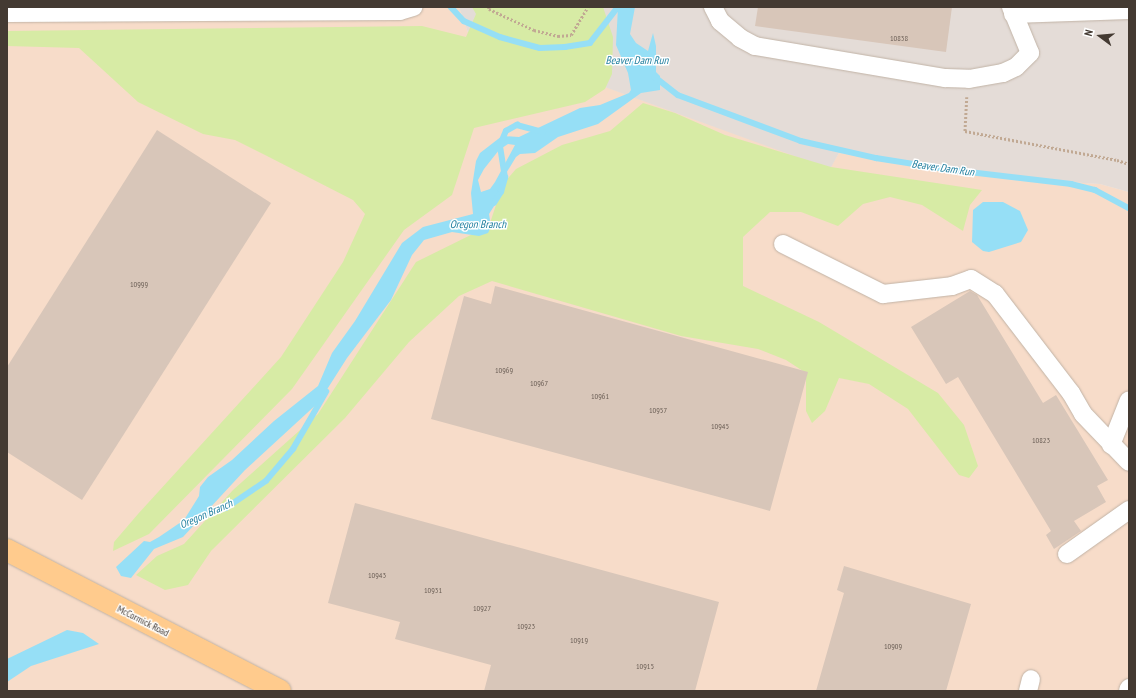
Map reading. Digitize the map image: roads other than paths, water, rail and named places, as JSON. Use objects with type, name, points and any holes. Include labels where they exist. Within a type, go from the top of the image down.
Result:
[{"type":"main road","name":"McCormick Road","points":[[7,550],[280,691]]},
{"type":"street","points":[[7,13],[400,11],[413,7]]},
{"type":"street","points":[[713,7],[720,21],[740,38],[755,46],[945,78],[968,79],[1003,73],[1016,67],[1030,53],[1012,11],[1129,10]]},
{"type":"street","points":[[783,244],[884,294],[952,286],[971,279],[995,294],[1071,393],[1083,414],[1129,462]]},
{"type":"street","points":[[1111,444],[1129,400]]},
{"type":"street","points":[[1067,554],[1129,510]]},
{"type":"water","name":"Oregon Branch","points":[[618,7],[635,7],[630,34],[636,43],[648,51],[653,33],[656,46],[656,72],[660,76],[660,90],[641,93],[598,124],[558,137],[535,153],[520,154],[516,157],[502,180],[496,203],[489,214],[491,227],[488,233],[479,236],[452,232],[424,240],[412,255],[391,300],[347,358],[319,402],[245,470],[183,537],[154,549],[131,578],[121,576],[116,567],[144,541],[150,542],[184,520],[199,496],[200,487],[208,477],[232,460],[274,421],[318,386],[332,353],[355,321],[402,243],[423,227],[473,214],[471,193],[476,161],[480,153],[502,136],[519,137],[580,108],[600,105],[629,93],[631,90],[628,73],[616,45]],"holes":[[[508,144],[515,145],[490,189],[481,192],[478,180],[484,169],[499,150]]]},
{"type":"water","points":[[983,202],[1003,202],[1020,211],[1028,230],[1021,242],[989,252],[983,251],[972,242],[973,210]]},
{"type":"water","points":[[67,630],[83,633],[99,644],[31,666],[7,682],[7,659]]},
{"type":"waterway","points":[[451,7],[464,21],[500,37],[540,48],[565,47],[590,43],[618,7]]},
{"type":"waterway","name":"Beaver Dam Run","points":[[655,77],[678,95],[801,141],[876,158],[952,170],[1071,184],[1095,190],[1129,208]]},
{"type":"waterway","name":"Oregon Branch","points":[[494,203],[501,192],[505,178],[500,145],[506,131],[517,125],[543,132]]},
{"type":"waterway","name":"Oregon Branch","points":[[198,517],[226,508],[266,481],[293,449],[326,392]]}]
